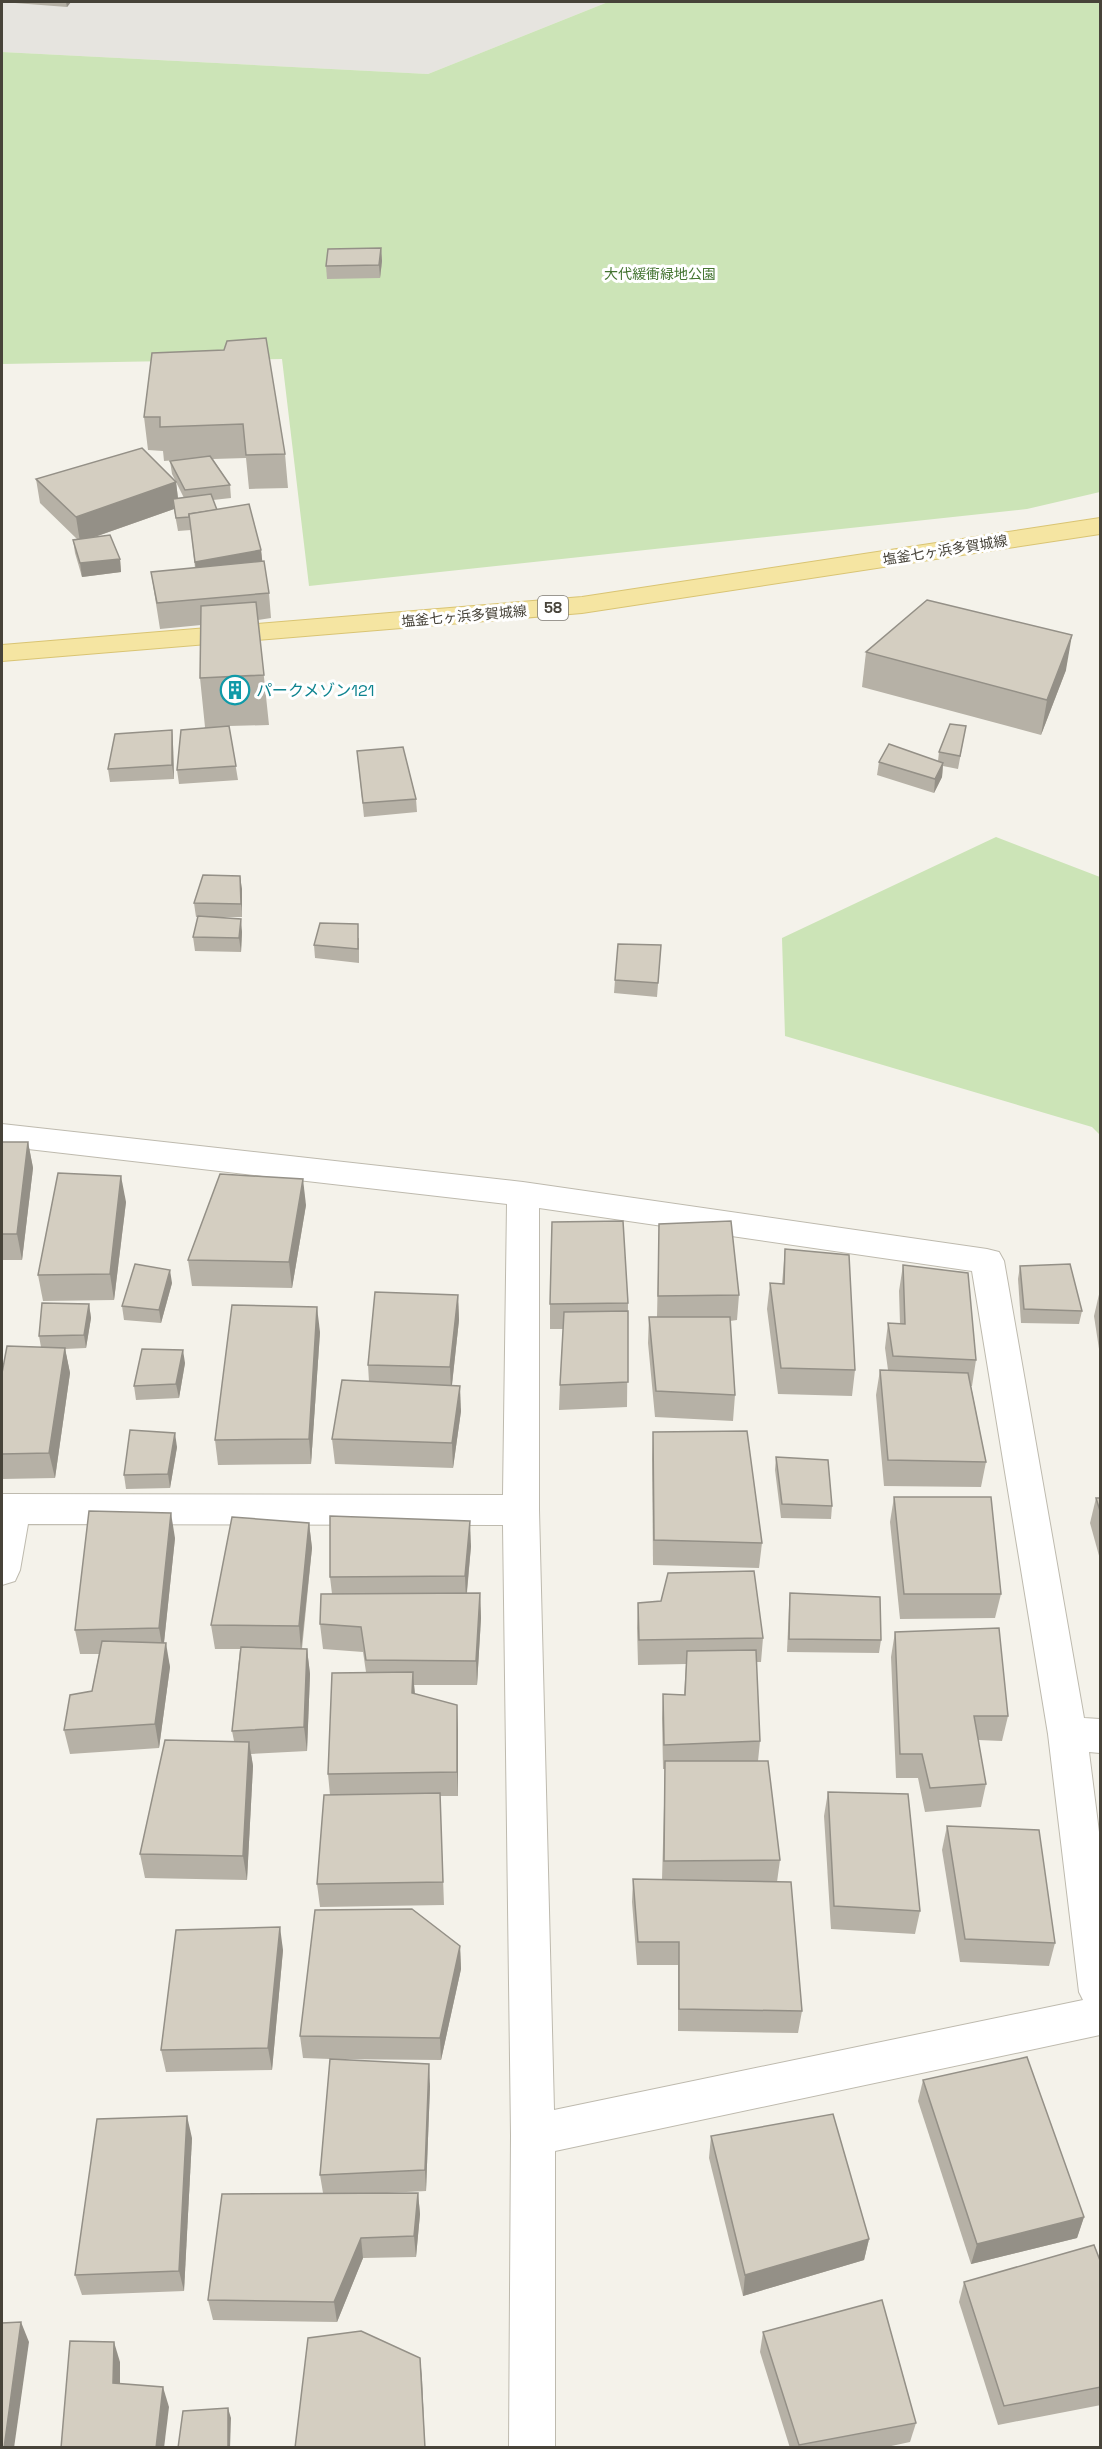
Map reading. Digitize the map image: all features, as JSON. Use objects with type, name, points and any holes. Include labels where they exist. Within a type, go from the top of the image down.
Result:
[{"type":"main road","name":"塩釜七ヶ浜多賀城線","points":[[2,653],[582,605],[1101,526]]},
{"type":"street","points":[[2,1135],[523,1194],[987,1261],[1084,1735],[1101,1992]]},
{"type":"street","points":[[523,1194],[521,1510],[533,2135],[532,2448]]},
{"type":"street","points":[[2,1570],[7,1510],[521,1510]]},
{"type":"street","points":[[533,2135],[1101,2016]]},
{"type":"shaded area","points":[[2,2],[608,2],[428,74],[2,52]]},
{"type":"green space","name":"大代緩衝緑地公園","points":[[608,2],[1100,2],[1100,492],[1027,509],[309,586],[282,359],[2,364],[2,52],[428,74]]},
{"type":"green space","points":[[996,837],[1100,877],[1100,1135],[1092,1127],[785,1036],[782,938]]},
{"type":"building","points":[[381,248],[379,265],[326,266],[328,249]]},
{"type":"building","points":[[266,338],[285,454],[246,455],[243,424],[160,427],[160,417],[144,417],[152,353],[224,350],[227,341]]},
{"type":"building","points":[[142,448],[176,482],[76,517],[36,479]]},
{"type":"building","points":[[210,456],[230,485],[185,490],[170,461]]},
{"type":"building","points":[[211,494],[217,510],[176,518],[173,499]]},
{"type":"building","points":[[249,504],[261,550],[195,562],[189,514]]},
{"type":"building","points":[[110,535],[120,559],[80,563],[73,540]]},
{"type":"building","points":[[264,561],[269,593],[157,603],[151,572]]},
{"type":"building","points":[[927,600],[1072,635],[1047,700],[866,652]]},
{"type":"building","points":[[256,602],[264,675],[200,678],[201,606]]},
{"type":"building","points":[[950,724],[966,726],[960,756],[939,752]]},
{"type":"building","points":[[229,726],[236,766],[177,770],[181,730]]},
{"type":"building","points":[[172,730],[172,765],[108,769],[115,734]]},
{"type":"building","points":[[889,744],[943,763],[935,779],[879,762]]},
{"type":"building","points":[[403,747],[416,799],[363,803],[357,751]]},
{"type":"building","points":[[203,875],[240,876],[241,904],[194,903]]},
{"type":"building","points":[[198,916],[241,919],[239,938],[193,937]]},
{"type":"building","points":[[320,923],[358,924],[358,949],[314,945]]},
{"type":"building","points":[[618,944],[661,945],[658,983],[615,980]]},
{"type":"building","points":[[2,1142],[28,1142],[17,1234],[2,1234]]},
{"type":"building","points":[[58,1173],[121,1176],[110,1274],[38,1275]]},
{"type":"building","points":[[220,1174],[303,1179],[289,1262],[188,1260]]},
{"type":"building","points":[[623,1221],[628,1303],[550,1304],[552,1222]]},
{"type":"building","points":[[731,1221],[739,1295],[658,1296],[659,1224]]},
{"type":"building","points":[[785,1249],[849,1255],[855,1370],[781,1368],[770,1283],[784,1284]]},
{"type":"building","points":[[135,1264],[170,1270],[159,1310],[122,1306]]},
{"type":"building","points":[[1070,1264],[1082,1311],[1024,1309],[1020,1266]]},
{"type":"building","points":[[903,1265],[968,1273],[976,1360],[893,1356],[888,1323],[905,1324]]},
{"type":"building","points":[[375,1292],[458,1295],[450,1367],[368,1365]]},
{"type":"building","points":[[42,1303],[89,1304],[84,1335],[39,1336]]},
{"type":"building","points":[[232,1305],[317,1307],[309,1439],[215,1440]]},
{"type":"building","points":[[628,1311],[628,1382],[560,1385],[564,1312]]},
{"type":"building","points":[[649,1317],[730,1317],[735,1395],[656,1391]]},
{"type":"building","points":[[7,1346],[65,1348],[49,1453],[2,1454],[2,1373]]},
{"type":"building","points":[[142,1349],[183,1350],[176,1384],[134,1386]]},
{"type":"building","points":[[880,1370],[968,1373],[986,1462],[888,1460]]},
{"type":"building","points":[[342,1380],[460,1386],[452,1443],[332,1439]]},
{"type":"building","points":[[130,1430],[175,1433],[168,1474],[124,1475]]},
{"type":"building","points":[[747,1431],[762,1543],[654,1540],[653,1432]]},
{"type":"building","points":[[776,1457],[828,1460],[832,1506],[782,1504]]},
{"type":"building","points":[[894,1497],[991,1497],[1001,1594],[904,1594]]},
{"type":"building","points":[[1096,1498],[1101,1498],[1101,1514]]},
{"type":"building","points":[[89,1511],[171,1513],[159,1628],[75,1630]]},
{"type":"building","points":[[330,1516],[470,1521],[465,1576],[330,1577]]},
{"type":"building","points":[[232,1517],[309,1523],[299,1626],[211,1625]]},
{"type":"building","points":[[754,1571],[763,1638],[639,1640],[638,1603],[661,1601],[668,1573]]},
{"type":"building","points":[[480,1593],[476,1661],[366,1660],[361,1627],[320,1624],[321,1594]]},
{"type":"building","points":[[790,1593],[880,1597],[881,1640],[789,1639]]},
{"type":"building","points":[[999,1628],[1008,1716],[974,1716],[986,1784],[930,1788],[922,1754],[900,1754],[895,1632]]},
{"type":"building","points":[[102,1641],[166,1643],[155,1724],[64,1730],[70,1695],[92,1691]]},
{"type":"building","points":[[241,1647],[307,1649],[304,1727],[232,1731]]},
{"type":"building","points":[[756,1650],[760,1741],[664,1745],[663,1694],[685,1695],[687,1651]]},
{"type":"building","points":[[413,1672],[412,1693],[457,1705],[457,1772],[328,1774],[332,1673]]},
{"type":"building","points":[[165,1740],[249,1742],[243,1856],[140,1854]]},
{"type":"building","points":[[665,1761],[768,1761],[780,1860],[664,1861]]},
{"type":"building","points":[[828,1792],[908,1794],[920,1911],[834,1906]]},
{"type":"building","points":[[440,1793],[443,1882],[317,1884],[324,1795]]},
{"type":"building","points":[[947,1826],[1039,1830],[1055,1943],[965,1939]]},
{"type":"building","points":[[633,1879],[791,1882],[802,2011],[679,2009],[679,1942],[638,1942]]},
{"type":"building","points":[[412,1909],[460,1946],[440,2038],[300,2036],[315,1910]]},
{"type":"building","points":[[280,1927],[268,2048],[161,2050],[176,1930]]},
{"type":"building","points":[[1027,2057],[1084,2217],[977,2244],[923,2080]]},
{"type":"building","points":[[330,2059],[429,2064],[425,2170],[320,2175]]},
{"type":"building","points":[[833,2114],[869,2239],[745,2275],[711,2136]]},
{"type":"building","points":[[187,2116],[179,2271],[75,2275],[97,2119]]},
{"type":"building","points":[[418,2193],[414,2236],[361,2238],[334,2302],[208,2300],[222,2194]]},
{"type":"building","points":[[1094,2245],[1101,2263],[1101,2387],[1004,2406],[964,2282]]},
{"type":"building","points":[[882,2300],[916,2423],[799,2445],[763,2332]]},
{"type":"building","points":[[21,2322],[4,2448],[2,2448],[2,2323]]},
{"type":"building","points":[[361,2331],[420,2358],[425,2448],[295,2448],[308,2338]]},
{"type":"building","points":[[70,2341],[114,2342],[113,2383],[163,2387],[156,2448],[61,2448]]},
{"type":"building","points":[[228,2408],[228,2448],[178,2448],[183,2411]]},
{"type":"place","name":"パークメゾン121","points":[[235,690]]}]
